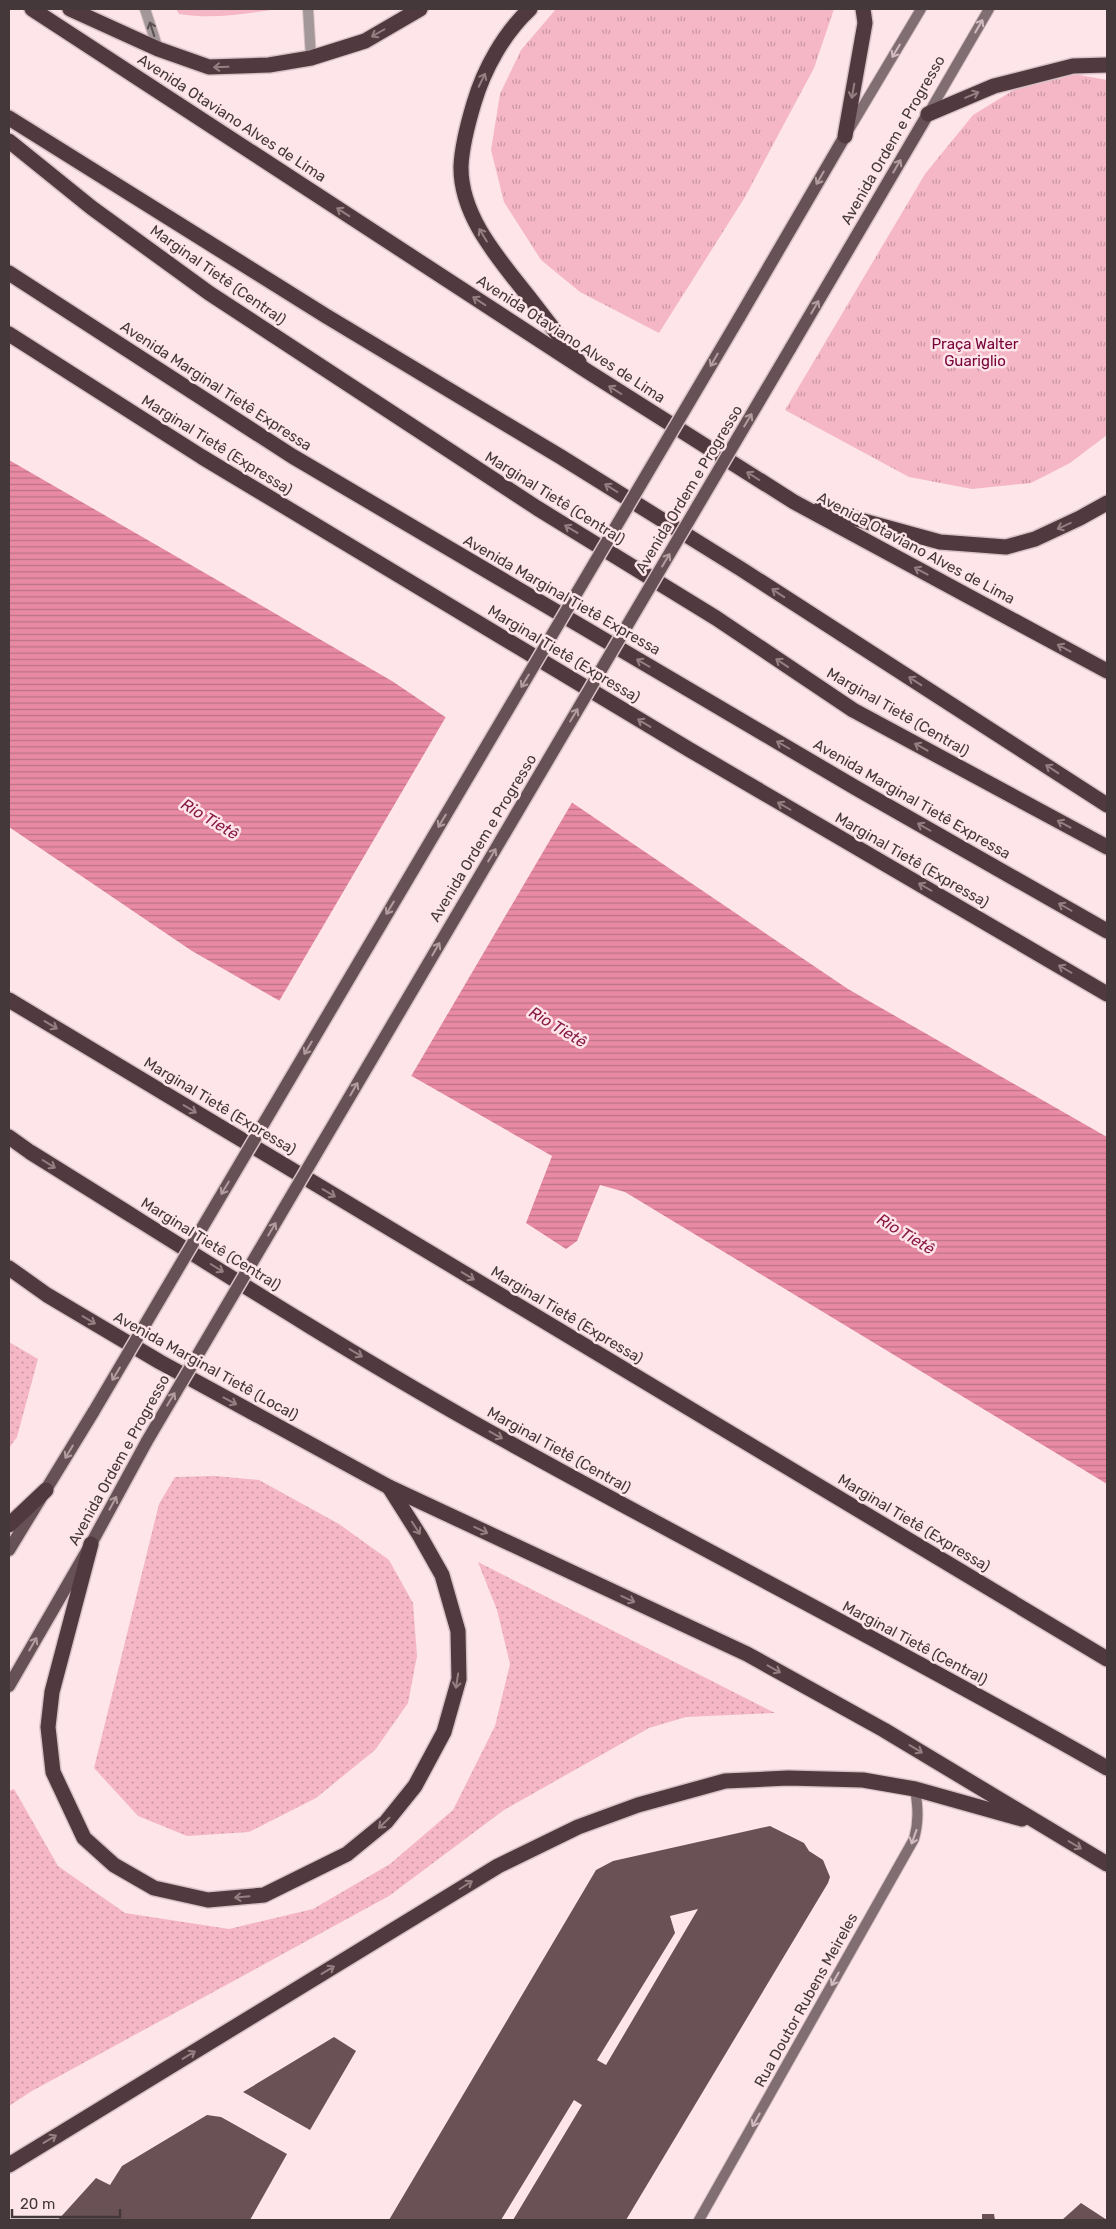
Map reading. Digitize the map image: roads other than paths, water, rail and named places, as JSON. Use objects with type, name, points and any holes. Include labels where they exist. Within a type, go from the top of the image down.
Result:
[{"type":"highway","name":"Avenida Otaviano Alves de Lima","points":[[32,9],[586,371],[794,502],[1107,671]]},
{"type":"highway","points":[[70,9],[158,49],[209,67],[269,65],[311,58],[365,41],[420,9]]},
{"type":"highway","points":[[530,9],[495,54],[479,86],[467,125],[461,167],[464,190],[475,221],[494,252],[586,371]]},
{"type":"highway","points":[[845,136],[865,24],[863,9]]},
{"type":"highway","points":[[928,114],[994,86],[1073,66],[1107,65]]},
{"type":"highway","points":[[9,118],[326,316],[561,457],[733,564],[1107,805]]},
{"type":"highway","name":"Marginal Tietê (Central)","points":[[9,141],[92,208],[209,293],[537,508],[716,618],[853,710],[1107,847]]},
{"type":"highway","name":"Avenida Marginal Tietê Expressa","points":[[9,272],[292,456],[856,788],[1107,931]]},
{"type":"highway","name":"Marginal Tietê (Expressa)","points":[[9,334],[202,457],[690,750],[1107,994]]},
{"type":"highway","points":[[794,502],[940,542],[1006,547],[1035,539],[1107,504]]},
{"type":"highway","name":"Marginal Tietê (Expressa)","points":[[9,1000],[1107,1659]]},
{"type":"highway","name":"Marginal Tietê (Central)","points":[[9,1137],[30,1152],[323,1334],[470,1420],[683,1539],[1107,1768]]},
{"type":"highway","points":[[9,1149],[30,1152]]},
{"type":"highway","name":"Avenida Marginal Tietê (Local)","points":[[9,1268],[48,1295],[160,1362],[389,1487],[747,1654],[884,1730],[1107,1864]]},
{"type":"highway","points":[[9,1279],[48,1295]]},
{"type":"highway","points":[[91,1544],[52,1692],[48,1727],[53,1772],[84,1838],[114,1865],[154,1888],[208,1900],[264,1895],[347,1854],[386,1822],[415,1786],[444,1732],[459,1679],[458,1631],[442,1575],[389,1487]]},
{"type":"highway","points":[[9,1525],[46,1490]]},
{"type":"highway","points":[[9,2165],[498,1866],[578,1828],[638,1805],[725,1781],[788,1778],[863,1780],[915,1789],[1042,1825]]},
{"type":"main road","name":"Avenida Ordem e Progresso","points":[[9,1686],[147,1442],[928,114]]},
{"type":"main road","points":[[9,1550],[94,1411],[845,136]]},
{"type":"street","points":[[845,136],[921,9]]},
{"type":"street","name":"Avenida Ordem e Progresso","points":[[928,114],[989,9]]},
{"type":"street","name":"Rua Doutor Rubens Meireles","points":[[699,2220],[914,1840],[919,1809],[915,1789]]},
{"type":"lane","points":[[145,9],[158,49]]},
{"type":"lane","points":[[308,9],[311,58]]},
{"type":"water","name":"Rio Tietê","points":[[9,460],[392,681],[848,989],[1107,1137],[1107,1484],[625,1192],[600,1185],[577,1241],[566,1249],[526,1223],[552,1156],[192,951],[9,827]]},
{"type":"park label","name":"Praça Walter Guariglio","points":[[975,352]]}]
